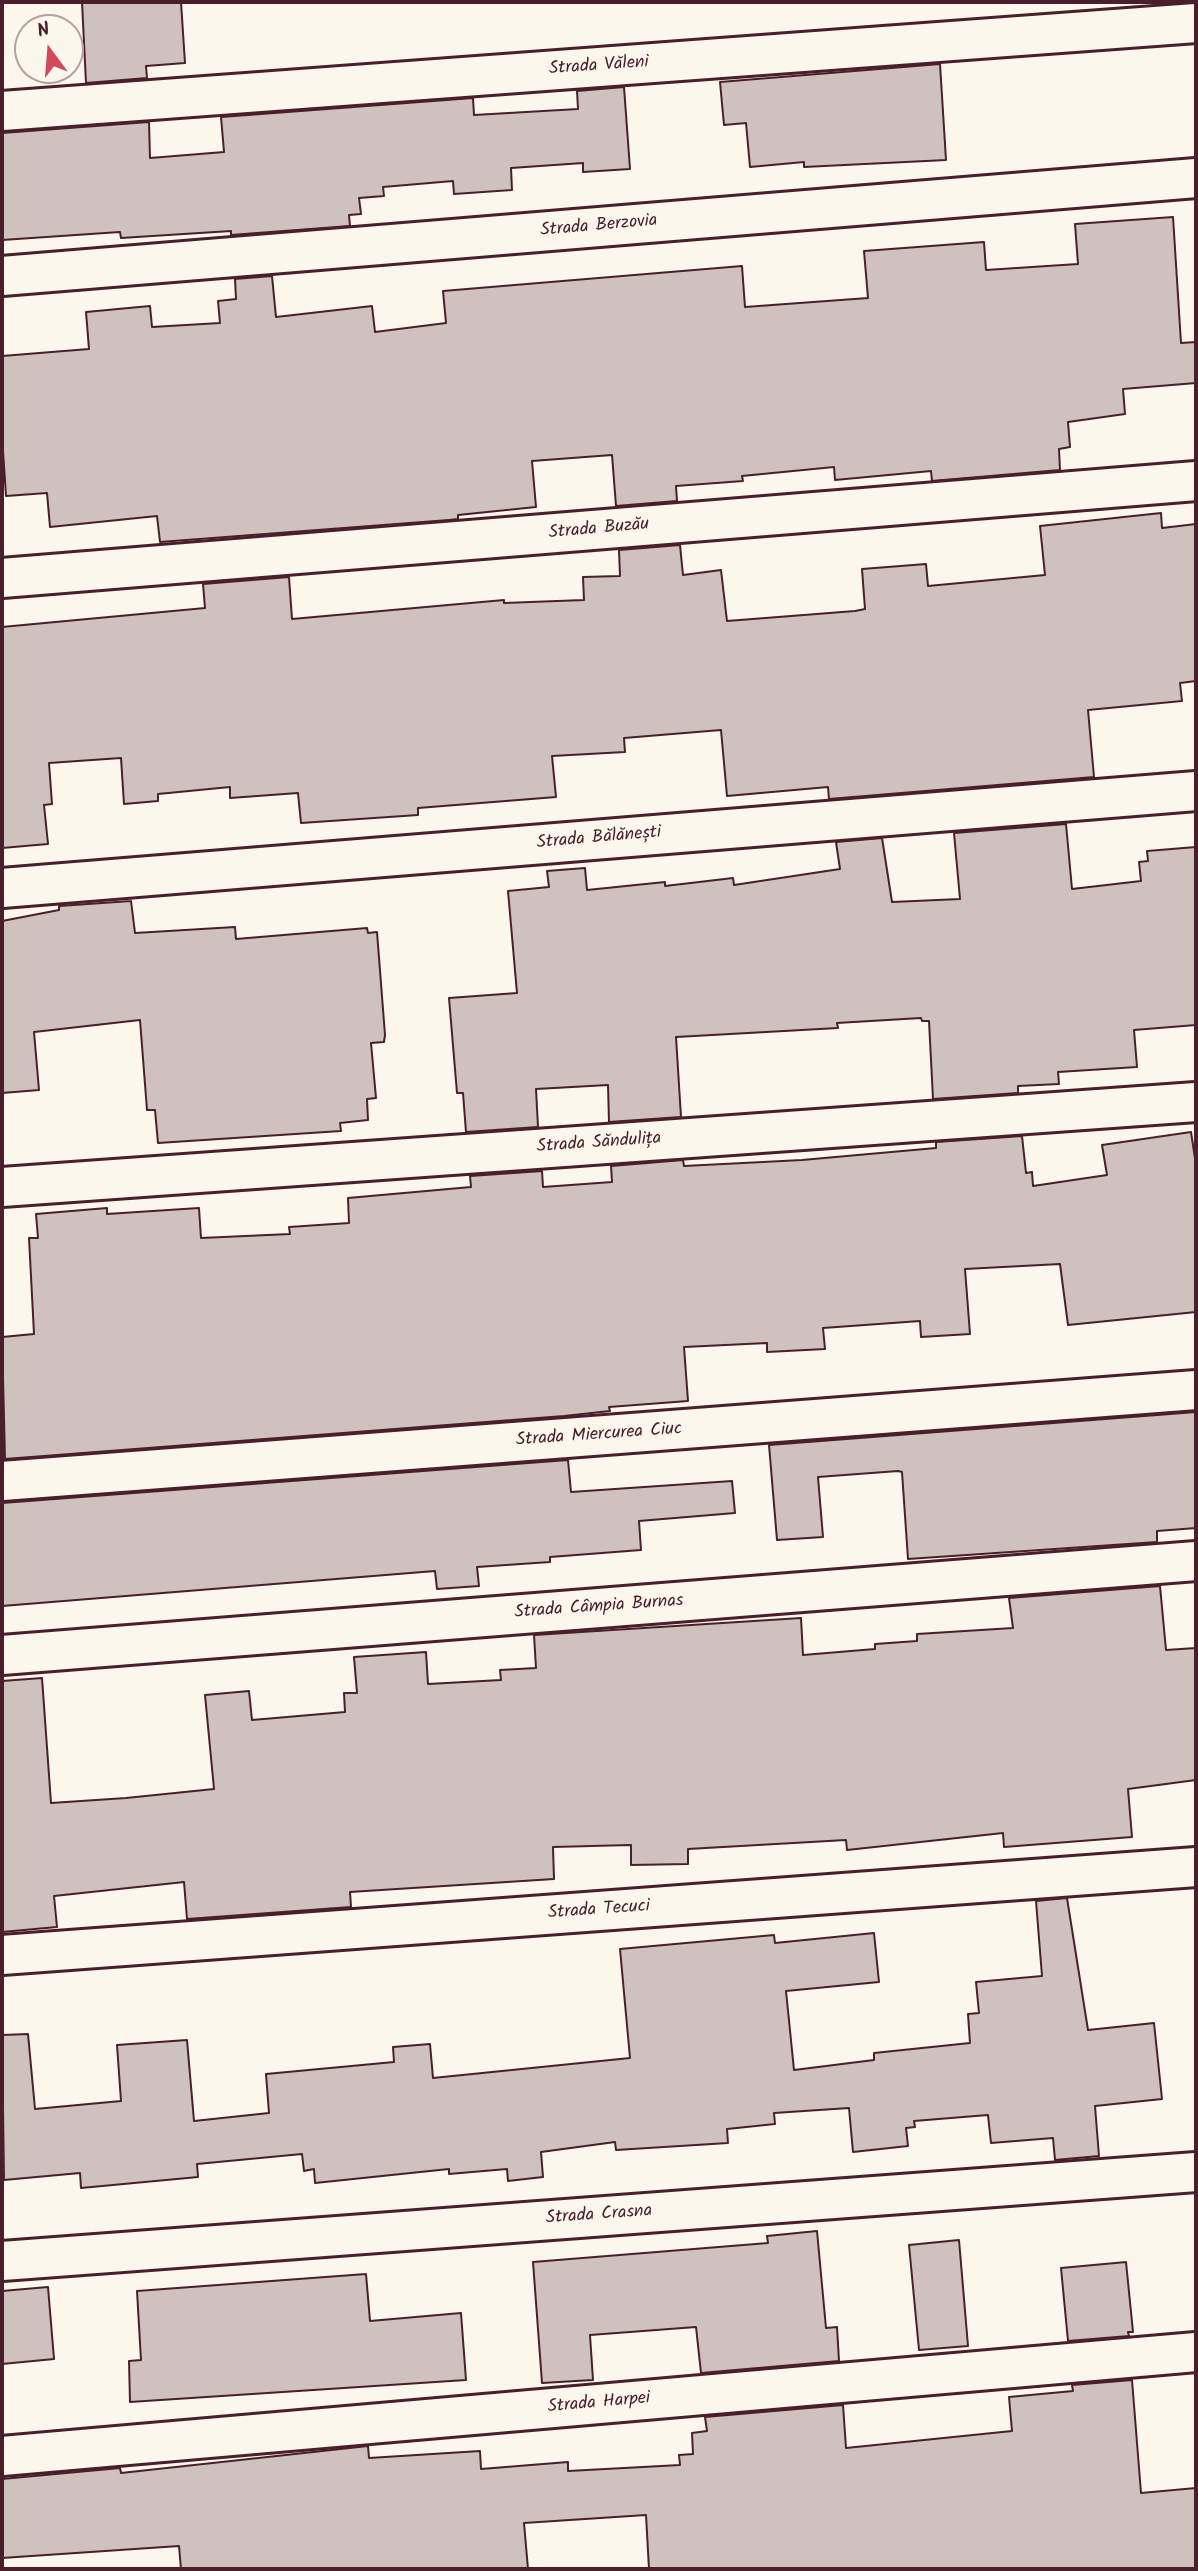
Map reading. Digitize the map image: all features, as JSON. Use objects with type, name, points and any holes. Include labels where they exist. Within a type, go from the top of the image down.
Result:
[{"type":"street","name":"Strada Văleni","points":[[2,111],[1196,23]]},
{"type":"street","name":"Strada Berzovia","points":[[2,276],[1196,177]]},
{"type":"street","name":"Strada Buzău","points":[[2,578],[1196,481]]},
{"type":"street","name":"Strada Bălănești","points":[[2,888],[1196,791]]},
{"type":"street","name":"Strada Săndulița","points":[[2,1187],[1196,1102]]},
{"type":"street","name":"Strada Miercurea Ciuc","points":[[2,1481],[1196,1390]]},
{"type":"street","name":"Strada Câmpia Burnas","points":[[2,1655],[1196,1561]]},
{"type":"street","name":"Strada Tecuci","points":[[2,1955],[1196,1867]]},
{"type":"street","name":"Strada Crasna","points":[[2,2261],[1196,2172]]},
{"type":"street","name":"Strada Harpei","points":[[2,2456],[1196,2352]]},
{"type":"building","points":[[82,2],[181,2],[185,63],[146,66],[147,78],[86,83]]},
{"type":"building","points":[[940,64],[946,160],[804,167],[804,162],[750,167],[746,123],[724,125],[720,82]]},
{"type":"building","points":[[624,87],[630,169],[583,172],[583,163],[511,168],[512,190],[454,194],[453,181],[383,187],[384,196],[359,198],[361,214],[349,215],[350,226],[231,235],[231,231],[121,238],[120,232],[2,240],[2,133],[149,122],[150,158],[224,152],[221,117],[473,98],[474,115],[578,109],[577,91]]},
{"type":"building","points":[[1173,217],[1181,343],[1196,342],[1196,383],[1123,389],[1125,414],[1068,422],[1070,447],[1059,449],[1060,470],[932,481],[931,471],[835,480],[834,467],[742,476],[743,481],[676,486],[677,501],[616,506],[612,455],[532,461],[536,507],[458,515],[458,519],[449,520],[160,542],[157,516],[50,527],[47,493],[6,496],[2,436],[2,356],[89,349],[86,312],[150,306],[152,327],[220,323],[218,301],[236,299],[235,279],[272,276],[276,317],[372,306],[375,332],[446,323],[443,291],[742,266],[745,307],[868,298],[864,251],[984,242],[986,270],[1078,264],[1075,224]]},
{"type":"building","points":[[1161,513],[1162,528],[1196,524],[1196,681],[1180,683],[1182,701],[1088,710],[1094,777],[829,799],[828,787],[727,796],[721,730],[624,738],[625,752],[552,756],[556,797],[418,808],[418,815],[301,823],[298,793],[230,798],[230,787],[158,794],[158,801],[124,804],[121,758],[49,763],[52,804],[44,805],[48,844],[2,848],[2,627],[205,608],[203,584],[289,577],[292,619],[504,600],[504,603],[584,600],[583,577],[620,576],[619,550],[680,545],[683,575],[721,570],[727,621],[855,611],[865,609],[862,569],[926,564],[928,586],[1045,575],[1040,526]]},
{"type":"building","points":[[1066,824],[1072,889],[1141,881],[1139,862],[1148,861],[1147,851],[1196,847],[1196,1025],[1134,1030],[1137,1067],[1058,1072],[1059,1084],[1018,1086],[1018,1093],[933,1099],[929,1021],[922,1021],[921,1018],[837,1023],[838,1028],[676,1037],[681,1117],[609,1122],[608,1085],[536,1089],[538,1127],[466,1132],[463,1093],[457,1093],[449,998],[517,993],[508,891],[549,887],[547,871],[585,868],[587,890],[665,882],[665,886],[733,878],[734,885],[840,869],[836,842],[882,838],[892,902],[960,899],[954,833]]},
{"type":"building","points":[[131,901],[135,933],[235,927],[236,939],[367,928],[368,933],[377,932],[385,1035],[384,1042],[371,1043],[376,1098],[367,1099],[368,1120],[340,1123],[341,1131],[158,1143],[155,1110],[147,1110],[140,1020],[34,1032],[39,1090],[2,1093],[2,921],[59,910],[59,906]]},
{"type":"building","points":[[1191,1132],[1196,1165],[1196,1312],[1068,1325],[1060,1264],[965,1269],[970,1334],[921,1337],[920,1321],[823,1328],[825,1349],[767,1352],[767,1343],[684,1347],[688,1401],[609,1407],[610,1411],[564,1416],[5,1459],[2,1337],[34,1334],[29,1238],[38,1238],[36,1214],[107,1208],[107,1214],[199,1208],[201,1238],[290,1234],[289,1227],[349,1223],[348,1198],[471,1187],[470,1176],[542,1171],[543,1187],[612,1182],[611,1166],[683,1160],[684,1166],[802,1160],[936,1148],[936,1142],[1022,1136],[1026,1173],[1032,1172],[1033,1186],[1107,1175],[1102,1145]]},
{"type":"building","points":[[1196,1412],[1196,1528],[1157,1531],[1157,1542],[908,1559],[902,1472],[898,1471],[818,1477],[823,1537],[777,1540],[769,1445]]},
{"type":"building","points":[[568,1460],[571,1492],[732,1481],[735,1513],[639,1521],[641,1550],[550,1557],[550,1562],[477,1567],[479,1586],[437,1589],[435,1571],[2,1606],[2,1503]]},
{"type":"building","points":[[1160,1586],[1166,1650],[1196,1648],[1196,1780],[1128,1789],[1132,1837],[1004,1847],[1003,1833],[847,1850],[846,1840],[688,1849],[688,1864],[631,1865],[631,1845],[553,1847],[554,1879],[350,1892],[351,1907],[187,1919],[184,1882],[54,1896],[57,1927],[2,1932],[2,1681],[42,1678],[51,1803],[126,1798],[214,1789],[205,1695],[249,1691],[252,1720],[345,1712],[344,1693],[357,1693],[354,1657],[426,1652],[428,1684],[501,1680],[500,1670],[536,1668],[534,1635],[801,1618],[803,1655],[875,1649],[875,1644],[917,1641],[917,1634],[1013,1628],[1009,1598]]},
{"type":"building","points":[[1067,1898],[1088,2030],[1154,2023],[1162,2099],[1095,2106],[1099,2156],[1055,2160],[1053,2138],[991,2143],[988,2115],[914,2121],[915,2127],[906,2128],[908,2146],[853,2152],[849,2108],[774,2113],[775,2124],[727,2129],[728,2143],[616,2150],[615,2142],[541,2152],[543,2177],[508,2181],[507,2169],[449,2174],[449,2169],[315,2183],[314,2169],[304,2171],[302,2154],[197,2164],[198,2177],[81,2188],[80,2173],[4,2180],[2,2035],[28,2034],[35,2109],[121,2101],[117,2045],[187,2040],[194,2121],[269,2113],[266,2074],[394,2062],[393,2047],[430,2044],[433,2078],[630,2058],[620,1949],[774,1935],[775,1943],[874,1933],[879,1982],[786,1991],[794,2070],[874,2060],[874,2053],[970,2043],[968,2014],[979,2013],[976,1982],[1042,1976],[1036,1901]]},
{"type":"building","points":[[817,2231],[826,2328],[837,2327],[839,2361],[701,2373],[696,2327],[590,2335],[593,2380],[542,2383],[533,2262],[768,2243],[767,2236]]},
{"type":"building","points":[[959,2240],[968,2346],[919,2350],[909,2245]]},
{"type":"building","points":[[1126,2262],[1133,2332],[1128,2332],[1129,2336],[1068,2341],[1061,2268]]},
{"type":"building","points":[[366,2274],[370,2321],[461,2313],[466,2380],[130,2402],[129,2361],[141,2360],[137,2291]]},
{"type":"building","points":[[48,2287],[54,2359],[2,2364],[2,2291]]},
{"type":"building","points":[[1132,2380],[1141,2493],[1196,2488],[1196,2569],[649,2569],[646,2515],[524,2523],[528,2569],[181,2569],[179,2546],[2,2558],[2,2479],[120,2468],[121,2473],[368,2446],[369,2458],[480,2451],[481,2469],[568,2462],[568,2471],[680,2465],[679,2455],[693,2454],[692,2433],[707,2431],[705,2417],[843,2405],[846,2448],[1012,2431],[1009,2397],[1073,2391],[1072,2385]]}]
